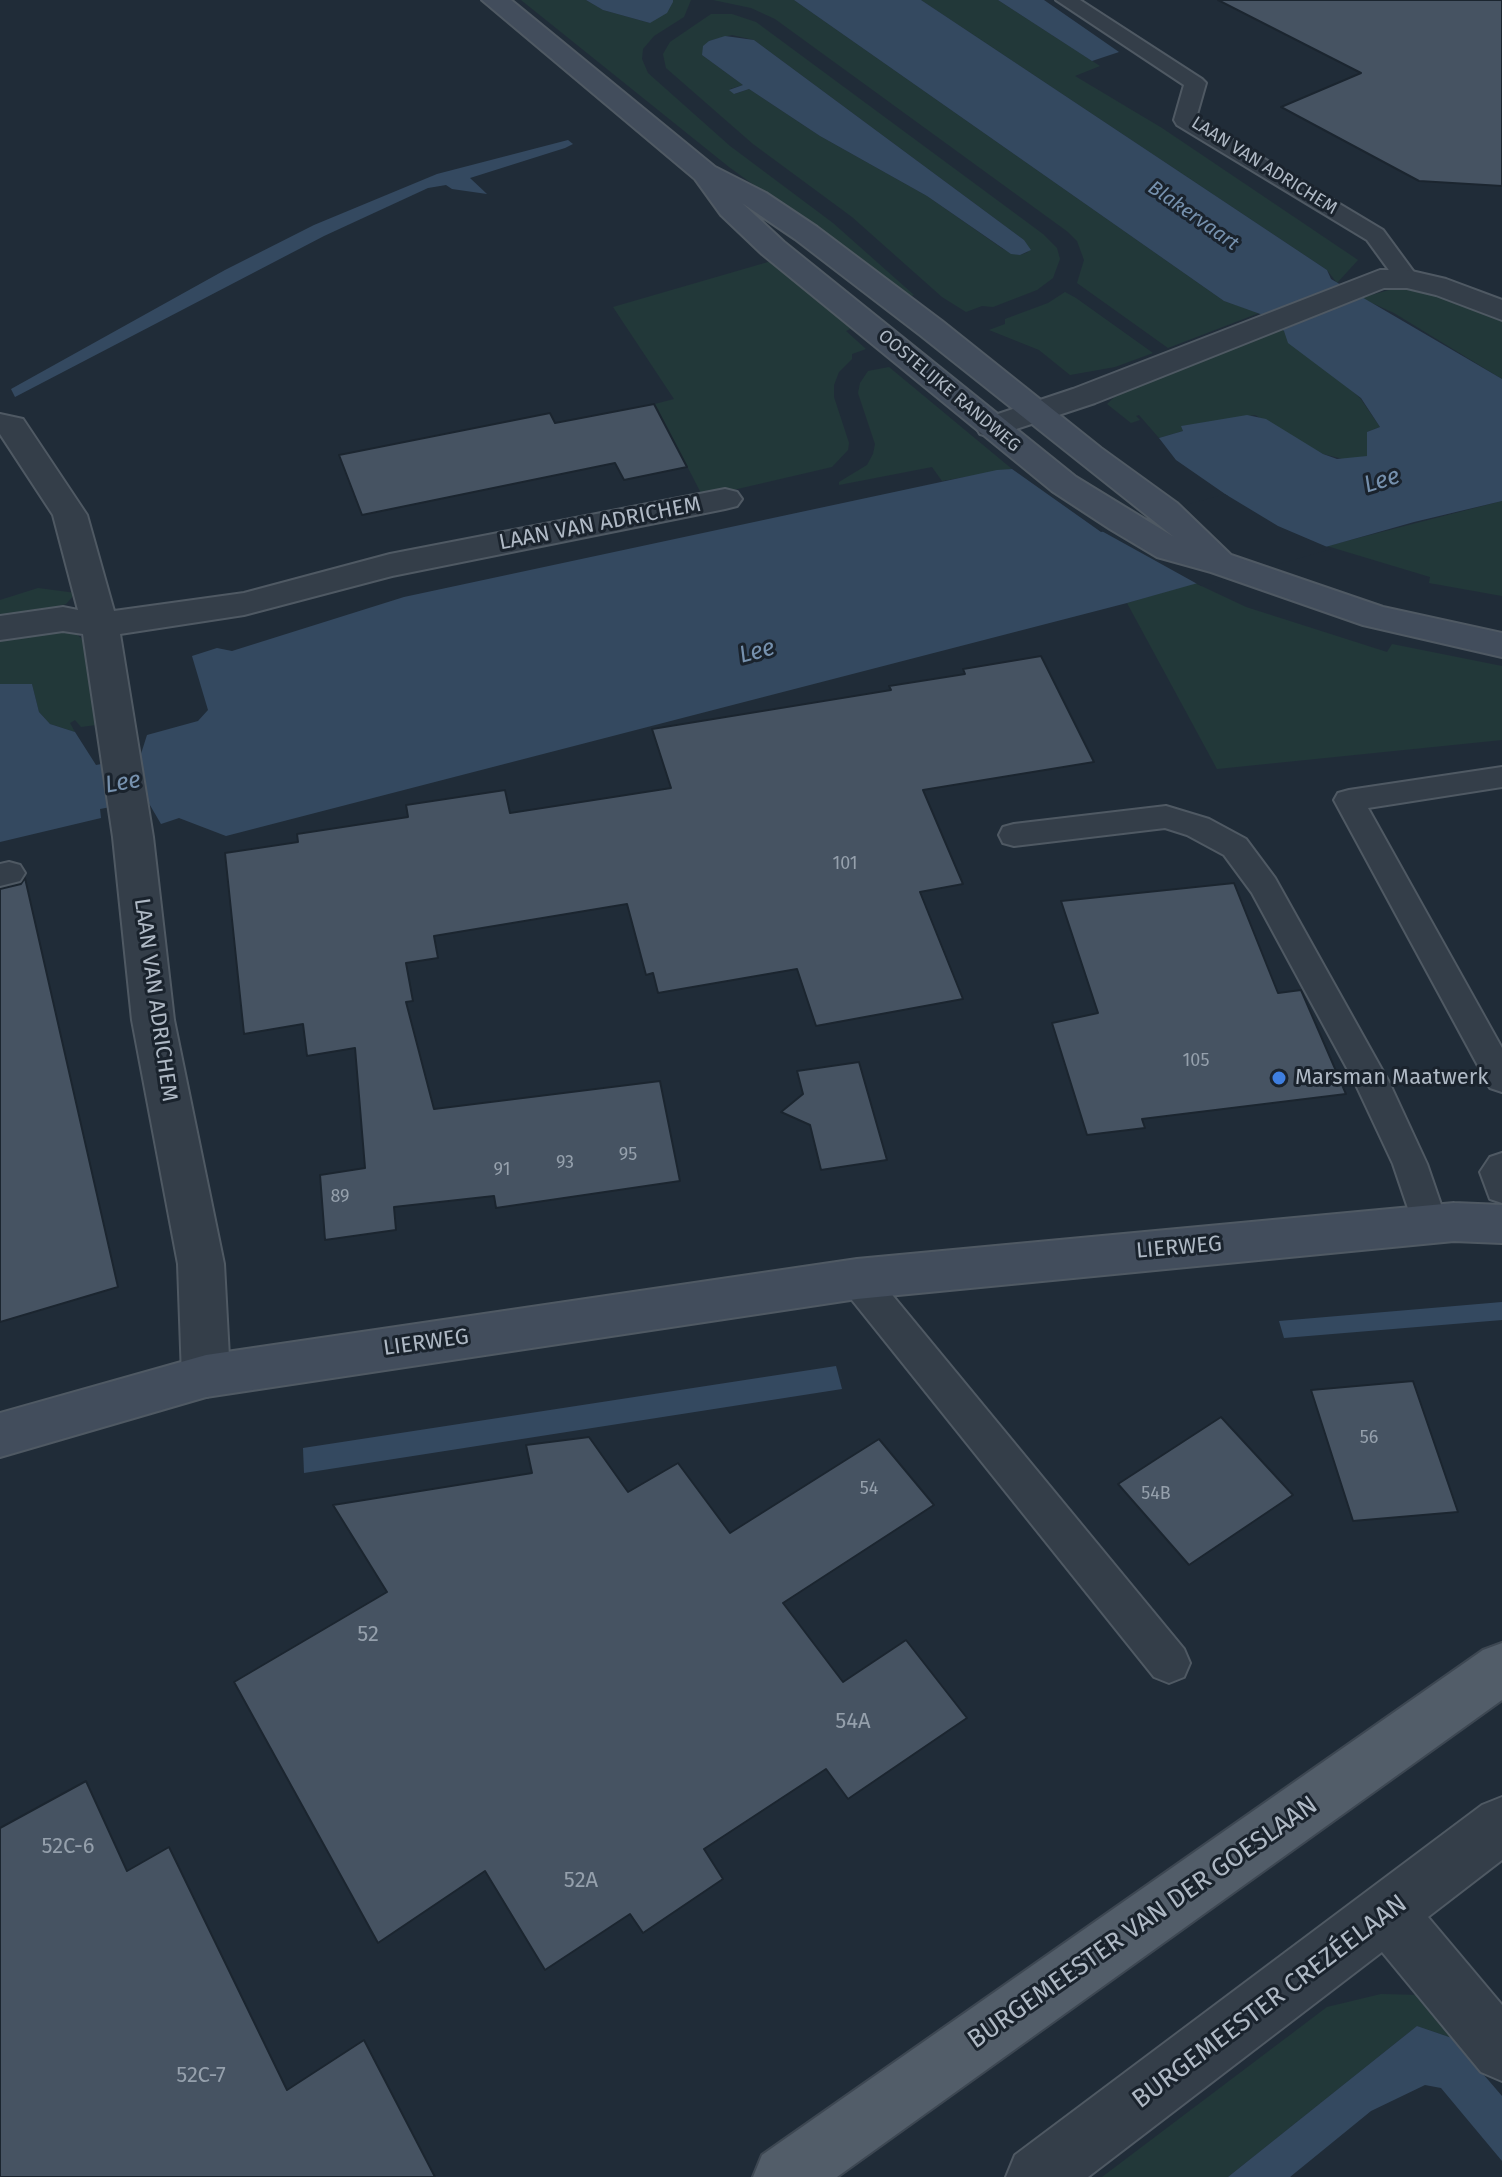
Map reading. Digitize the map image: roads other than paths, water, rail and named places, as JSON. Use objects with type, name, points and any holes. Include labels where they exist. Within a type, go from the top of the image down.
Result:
[{"type":"main road","name":"OOSTELIJKE RANDWEG","points":[[495,0],[705,173],[756,199],[940,335],[1237,570]]},
{"type":"main road","name":"OOSTELIJKE RANDWEG","points":[[705,173],[731,209],[773,248],[1064,484],[1122,522],[1169,549],[1376,617],[1502,645]]},
{"type":"main road","name":"LIERWEG","points":[[0,1435],[206,1376],[857,1279],[1454,1222],[1502,1224]]},
{"type":"main road","name":"BURGEMEESTER VAN DER GOESLAAN","points":[[784,2177],[1502,1668]]},
{"type":"street","points":[[992,427],[1084,396],[1380,279],[1407,279],[1446,288],[1502,311]]},
{"type":"street","name":"LAAN VAN ADRICHEM","points":[[0,424],[11,426],[70,515],[100,625],[133,837],[153,1020],[201,1264],[206,1376]]},
{"type":"street","name":"LAAN VAN ADRICHEM","points":[[0,628],[63,619],[100,625],[244,604],[390,565],[725,499]]},
{"type":"street","name":"BURGEMEESTER CREZÉELAAN","points":[[1037,2177],[1502,1825]]},
{"type":"street","points":[[1388,1914],[1502,2051]]},
{"type":"lane","name":"LAAN VAN ADRICHEM","points":[[1066,0],[1195,83],[1185,120],[1375,235],[1407,279]]},
{"type":"lane","points":[[1502,777],[1349,800],[1502,1079]]},
{"type":"lane","points":[[1014,835],[1166,817],[1198,827],[1235,847],[1264,886],[1373,1084],[1410,1164],[1430,1225]]},
{"type":"lane","points":[[1502,1167],[1498,1172],[1502,1189]]},
{"type":"lane","points":[[857,1279],[1169,1663]]},
{"type":"water","points":[[586,0],[673,2],[667,13],[650,23],[603,10]]},
{"type":"water","points":[[794,0],[921,0],[1327,270],[1331,279],[1502,379],[1502,501],[1414,522],[1127,603],[226,836],[179,818],[161,824],[147,800],[100,809],[101,818],[0,842],[0,684],[32,684],[39,712],[50,724],[75,732],[96,765],[140,757],[147,735],[198,721],[208,710],[192,656],[217,648],[232,651],[404,597],[997,470],[1012,469],[1101,532],[1228,496],[1176,460],[1159,438],[1183,431],[1181,426],[1247,415],[1266,419],[1323,454],[1337,459],[1367,456],[1367,432],[1380,427],[1361,398],[1288,343],[1284,331],[1263,315],[1224,301]]},
{"type":"water","points":[[998,0],[1044,0],[1119,52],[1092,61]]},
{"type":"water","points":[[725,36],[754,40],[1024,240],[1031,250],[1020,255],[1011,254],[927,196],[820,136],[749,89],[734,94],[729,90],[743,85],[702,55],[703,46],[709,41]]},
{"type":"water","points":[[568,140],[573,144],[470,178],[487,194],[452,189],[446,185],[428,188],[324,236],[15,397],[11,389],[225,270],[314,225],[437,174]]},
{"type":"water","points":[[1502,1302],[1502,1320],[1284,1338],[1279,1321]]},
{"type":"water","points":[[836,1366],[842,1389],[304,1473],[303,1448]]},
{"type":"water","points":[[1417,2026],[1452,2038],[1502,2096],[1502,2161],[1441,2088],[1425,2085],[1371,2111],[1290,2177],[1228,2177]]},
{"type":"place","name":"Marsman Maatwerk","points":[[1279,1078]]},
{"type":"water label","name":"Blakervaart","points":[[1193,216]]},
{"type":"water label","name":"Lee","points":[[1382,481]]},
{"type":"water label","name":"Lee","points":[[757,652]]},
{"type":"water label","name":"Lee","points":[[123,783]]}]
